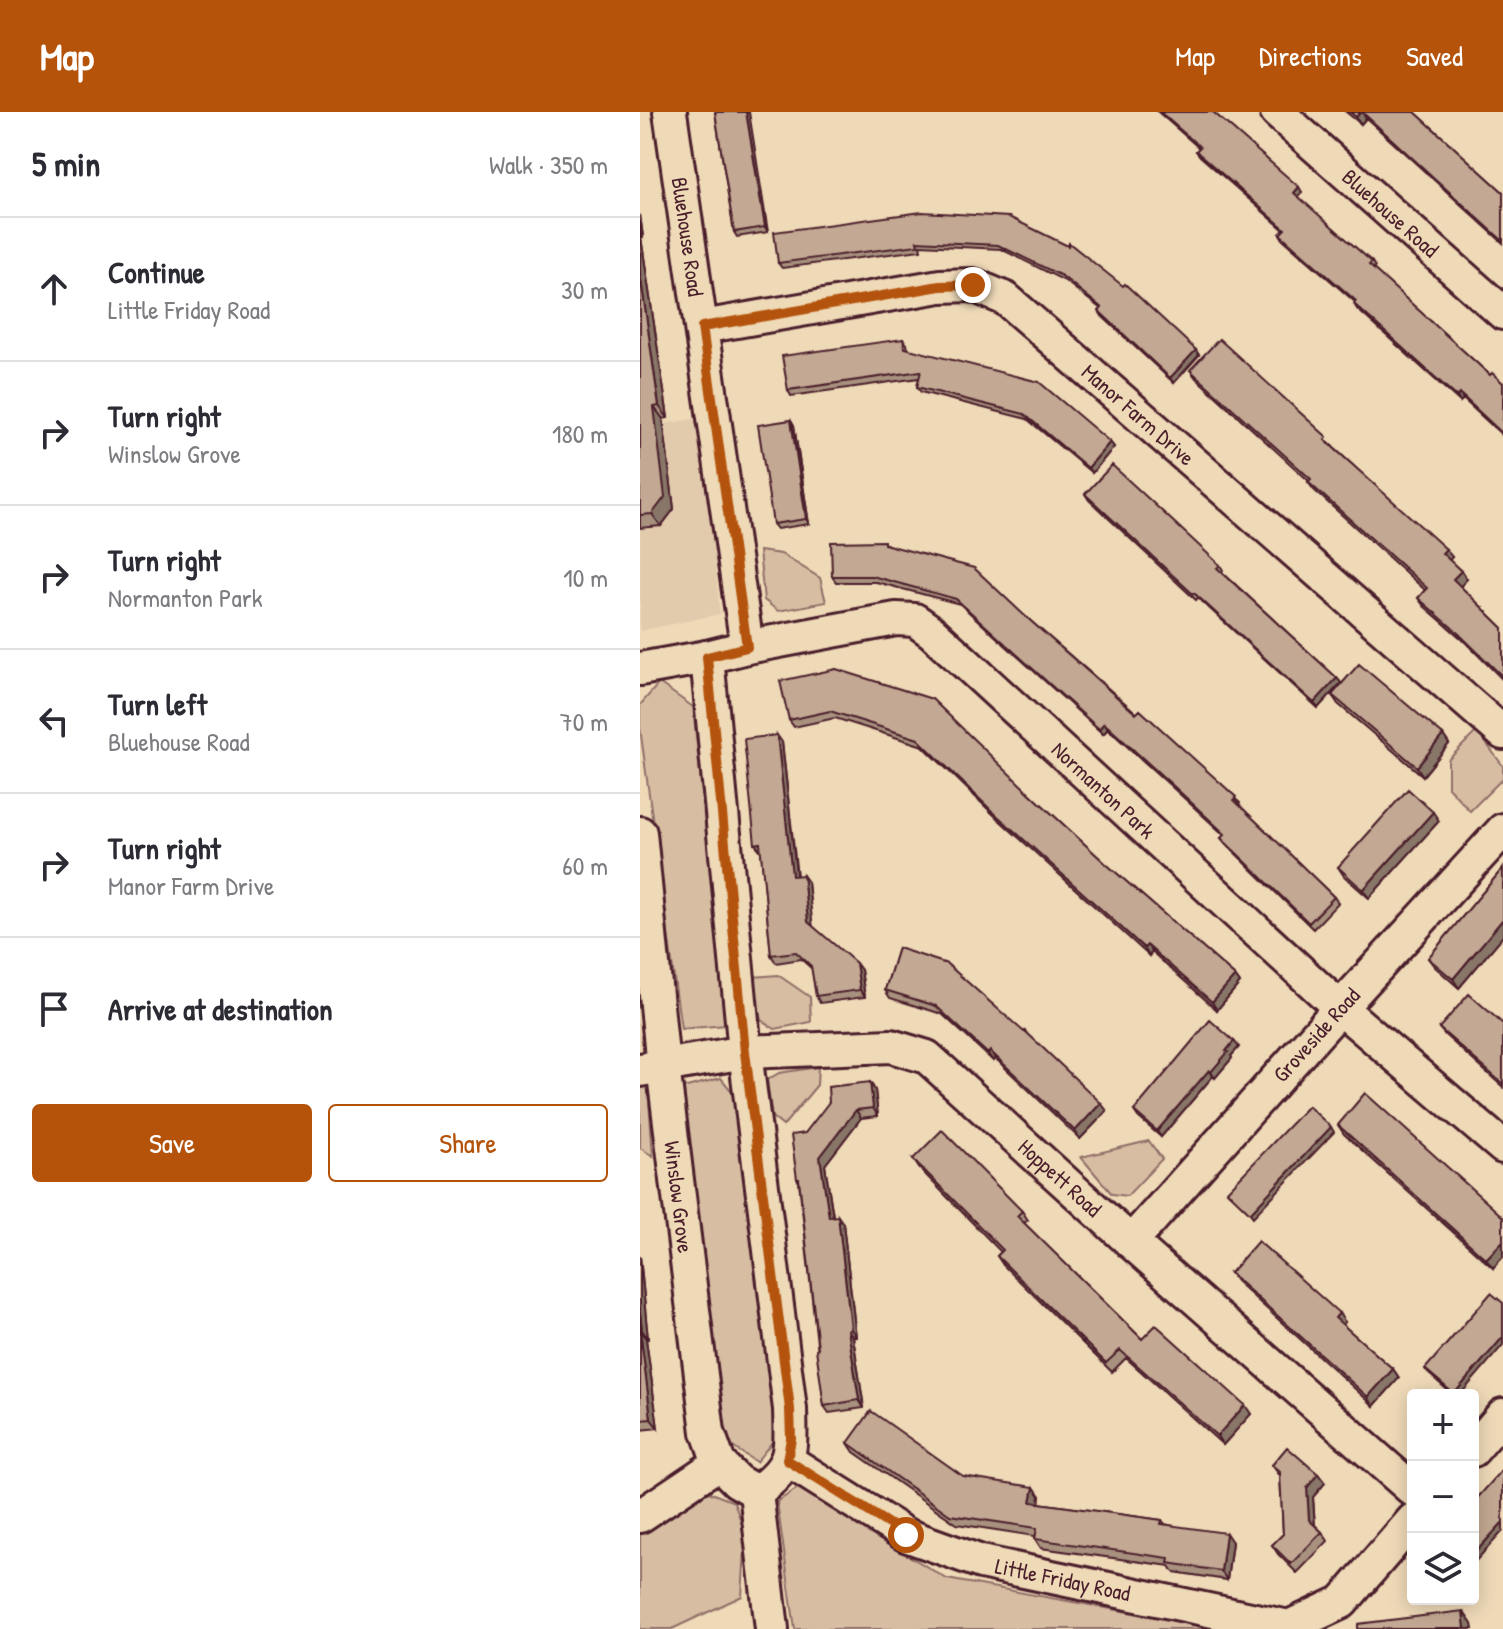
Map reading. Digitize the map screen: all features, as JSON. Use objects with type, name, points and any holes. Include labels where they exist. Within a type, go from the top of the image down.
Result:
[{"type":"street","name":"Bluehouse Road","points":[[670,112],[747,647]]},
{"type":"street","name":"Bluehouse Road","points":[[1277,112],[1503,313]]},
{"type":"street","name":"Manor Farm Drive","points":[[702,327],[940,286],[973,285],[1006,299],[1503,733]]},
{"type":"street","name":"Normanton Park","points":[[640,669],[896,619],[915,620],[932,632],[1340,1008],[1503,1147]]},
{"type":"street","points":[[707,657],[745,1052],[790,1409],[791,1439],[787,1460],[775,1479],[756,1492]]},
{"type":"street","name":"Groveside Road","points":[[1131,1242],[1503,830]]},
{"type":"street","name":"Winslow Grove","points":[[640,833],[652,1068],[708,1432],[719,1463]]},
{"type":"street","name":"Hoppett Road","points":[[652,1068],[745,1052],[891,1046],[927,1057],[1131,1242],[1407,1485]]},
{"type":"street","points":[[1479,1443],[1503,1415]]},
{"type":"street","name":"Little Friday Road","points":[[787,1460],[906,1535],[981,1562],[1289,1627],[1342,1602],[1407,1527]]},
{"type":"street","points":[[640,1516],[719,1463],[737,1481],[756,1492]]},
{"type":"street","points":[[756,1492],[772,1629]]},
{"type":"shaded area","points":[[701,418],[720,614],[640,631],[640,427]]},
{"type":"shaded area","points":[[759,551],[781,554],[820,578],[826,602],[778,611],[764,600]]},
{"type":"shaded area","points":[[659,683],[693,707],[726,1025],[681,1029],[640,728],[640,705]]},
{"type":"shaded area","points":[[1477,731],[1503,766],[1503,778],[1470,811],[1448,787],[1448,760]]},
{"type":"shaded area","points":[[778,975],[810,997],[811,1022],[775,1029],[761,1020],[752,977]]},
{"type":"shaded area","points":[[818,1067],[817,1085],[783,1126],[772,1117],[767,1080],[779,1073]]},
{"type":"shaded area","points":[[721,1078],[734,1094],[776,1437],[756,1462],[725,1442],[683,1088]]},
{"type":"shaded area","points":[[648,1086],[653,1156],[640,1148],[640,1088]]},
{"type":"shaded area","points":[[1149,1141],[1162,1159],[1127,1196],[1112,1194],[1081,1157]]},
{"type":"shaded area","points":[[798,1488],[947,1579],[1221,1629],[795,1629],[777,1502]]},
{"type":"shaded area","points":[[706,1491],[734,1502],[746,1535],[742,1596],[672,1629],[640,1629],[640,1533]]},
{"type":"building","points":[[715,112],[746,112],[765,227],[734,232]]},
{"type":"building","points":[[1160,112],[1213,112],[1299,187],[1294,193],[1372,262],[1369,265],[1490,375],[1492,373],[1503,383],[1503,434],[1354,304],[1356,301],[1280,234],[1285,229],[1196,151],[1200,147]]},
{"type":"building","points":[[1362,112],[1415,112],[1503,192],[1503,241]]},
{"type":"building","points":[[922,212],[1009,217],[1068,246],[1069,243],[1123,286],[1125,284],[1196,350],[1170,378],[1099,311],[1102,308],[1062,276],[998,245],[917,241],[918,245],[778,263],[774,232]]},
{"type":"building","points":[[640,273],[659,406],[654,407],[665,497],[652,514],[640,515]]},
{"type":"building","points":[[903,339],[905,348],[1039,382],[1110,442],[1088,468],[1024,414],[917,387],[921,371],[788,390],[782,356]]},
{"type":"building","points":[[1219,339],[1446,549],[1442,553],[1461,571],[1453,579],[1503,628],[1503,677],[1418,598],[1427,588],[1308,482],[1311,479],[1190,370]]},
{"type":"building","points":[[791,420],[806,519],[773,524],[758,425]]},
{"type":"building","points":[[1112,465],[1220,565],[1217,568],[1337,678],[1314,703],[1085,494]]},
{"type":"building","points":[[884,541],[884,544],[974,568],[1136,714],[1140,710],[1236,797],[1234,800],[1334,897],[1309,923],[1221,838],[1225,834],[1181,793],[1104,723],[1099,729],[956,599],[872,576],[832,576],[831,542]]},
{"type":"building","points":[[1359,664],[1443,735],[1417,767],[1332,695]]},
{"type":"building","points":[[836,669],[932,699],[1105,863],[1235,976],[1212,1002],[1147,945],[1144,948],[991,810],[918,739],[830,711],[789,720],[780,681]]},
{"type":"building","points":[[777,735],[792,876],[803,875],[808,922],[856,963],[860,990],[816,996],[811,966],[796,952],[771,955],[760,843],[755,844],[744,739]]},
{"type":"building","points":[[1408,789],[1433,812],[1363,890],[1338,867]]},
{"type":"building","points":[[1503,868],[1503,919],[1453,979],[1428,958]]},
{"type":"building","points":[[898,948],[947,964],[1025,1031],[1101,1103],[1075,1131],[990,1051],[988,1054],[936,1006],[885,990]]},
{"type":"building","points":[[1469,994],[1503,1024],[1503,1084],[1439,1028]]},
{"type":"building","points":[[1210,1020],[1234,1041],[1211,1072],[1209,1070],[1157,1131],[1134,1111]]},
{"type":"building","points":[[870,1082],[873,1108],[856,1110],[820,1157],[829,1217],[838,1216],[851,1329],[848,1330],[859,1400],[824,1406],[799,1179],[791,1135],[805,1133],[829,1102],[828,1087]]},
{"type":"building","points":[[1365,1093],[1503,1217],[1503,1241],[1486,1259],[1338,1125]]},
{"type":"building","points":[[1308,1106],[1331,1127],[1250,1213],[1227,1191]]},
{"type":"building","points":[[942,1130],[1022,1211],[1017,1216],[1142,1339],[1156,1325],[1245,1405],[1217,1436],[1120,1350],[1106,1363],[997,1256],[1003,1250],[913,1159]]},
{"type":"building","points":[[1258,1241],[1339,1313],[1335,1318],[1393,1369],[1368,1397],[1230,1273]]},
{"type":"building","points":[[1491,1293],[1503,1303],[1503,1337],[1458,1389],[1448,1389],[1425,1369]]},
{"type":"building","points":[[640,1330],[651,1419],[640,1420]]},
{"type":"building","points":[[871,1411],[963,1476],[1034,1487],[1031,1502],[1162,1520],[1161,1524],[1226,1533],[1221,1571],[1168,1563],[1169,1558],[1035,1539],[1037,1528],[950,1515],[848,1443]]},
{"type":"building","points":[[1287,1447],[1318,1474],[1307,1488],[1309,1520],[1322,1532],[1291,1564],[1272,1545],[1283,1534],[1280,1472],[1272,1465]]},
{"type":"building","points":[[1503,1469],[1503,1522],[1479,1548],[1479,1533],[1479,1496]]},
{"type":"building","points":[[1463,1611],[1465,1629],[1358,1629],[1358,1624]]},
{"type":"route","points":[[906,1535],[787,1460],[791,1439],[790,1409],[745,1052],[707,657],[747,647],[702,327],[940,286],[973,285]]}]
